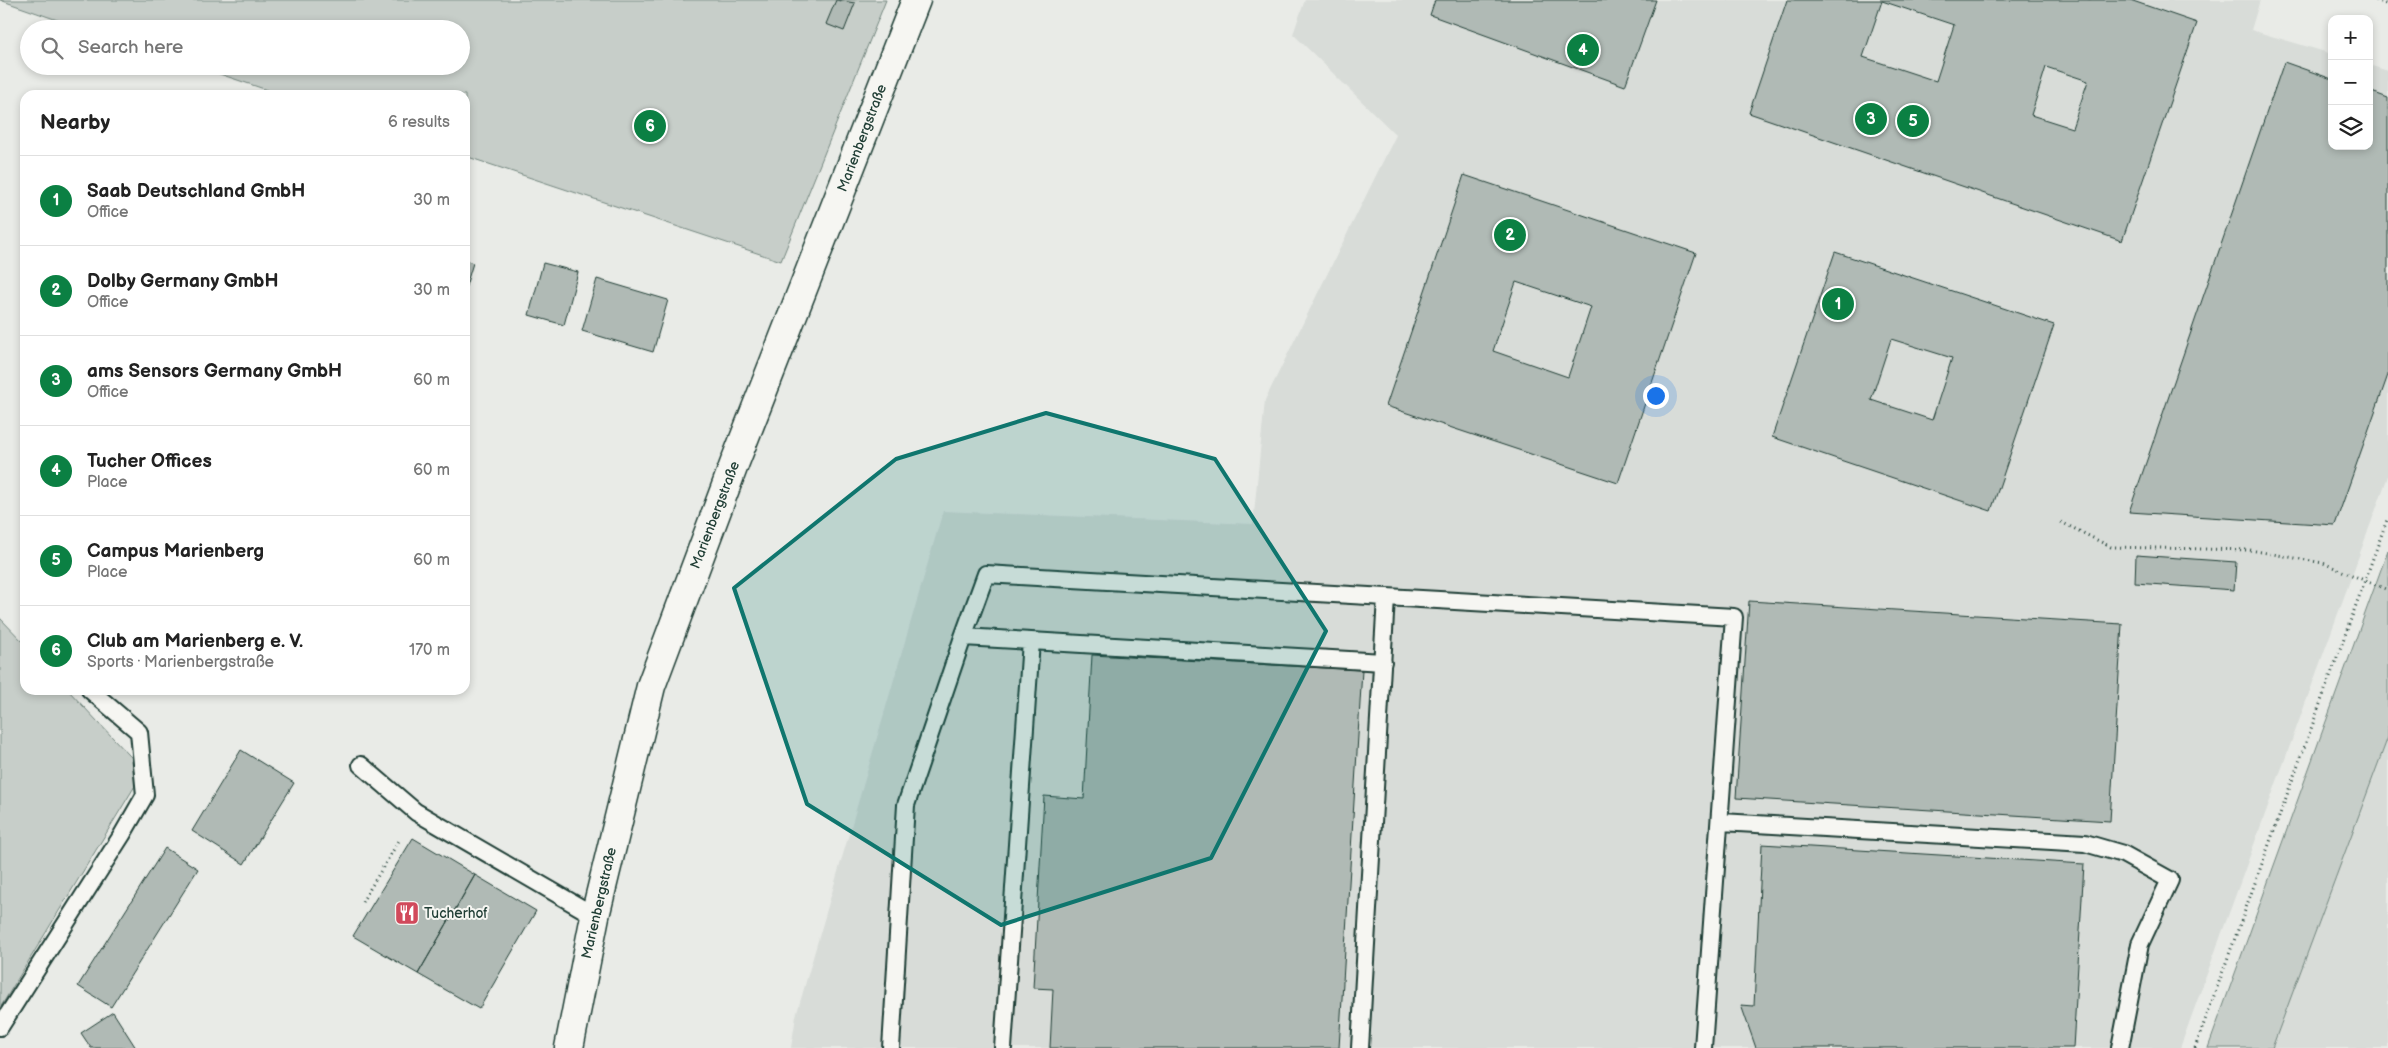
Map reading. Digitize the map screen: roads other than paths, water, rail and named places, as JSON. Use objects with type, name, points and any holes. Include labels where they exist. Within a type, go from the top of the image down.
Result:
[{"type":"street","name":"Marienbergstraße","points":[[569,1048],[595,916],[651,686],[735,462],[916,0]]},
{"type":"lane","points":[[891,1048],[906,805],[986,574],[1734,617],[1704,1048]]},
{"type":"lane","points":[[1360,1048],[1386,597]]},
{"type":"lane","points":[[963,637],[1383,662]]},
{"type":"lane","points":[[1003,1048],[1031,641]]},
{"type":"lane","points":[[0,1027],[122,835],[145,795],[139,732],[96,695]]},
{"type":"lane","points":[[361,765],[416,812],[595,916]]},
{"type":"lane","points":[[1721,822],[2085,843],[2123,854],[2170,880],[2140,944],[2120,1048]]},
{"type":"place","name":"Tucher Offices","points":[[1583,50]]},
{"type":"place","name":"ams Sensors Germany GmbH","points":[[1871,119]]},
{"type":"place","name":"Campus Marienberg","points":[[1913,121]]},
{"type":"place","name":"Club am Marienberg e. V.","points":[[650,126]]},
{"type":"place","name":"Dolby Germany GmbH","points":[[1510,235]]},
{"type":"place","name":"Saab Deutschland GmbH","points":[[1838,304]]},
{"type":"place","name":"Tucherhof","points":[[407,913]]}]
